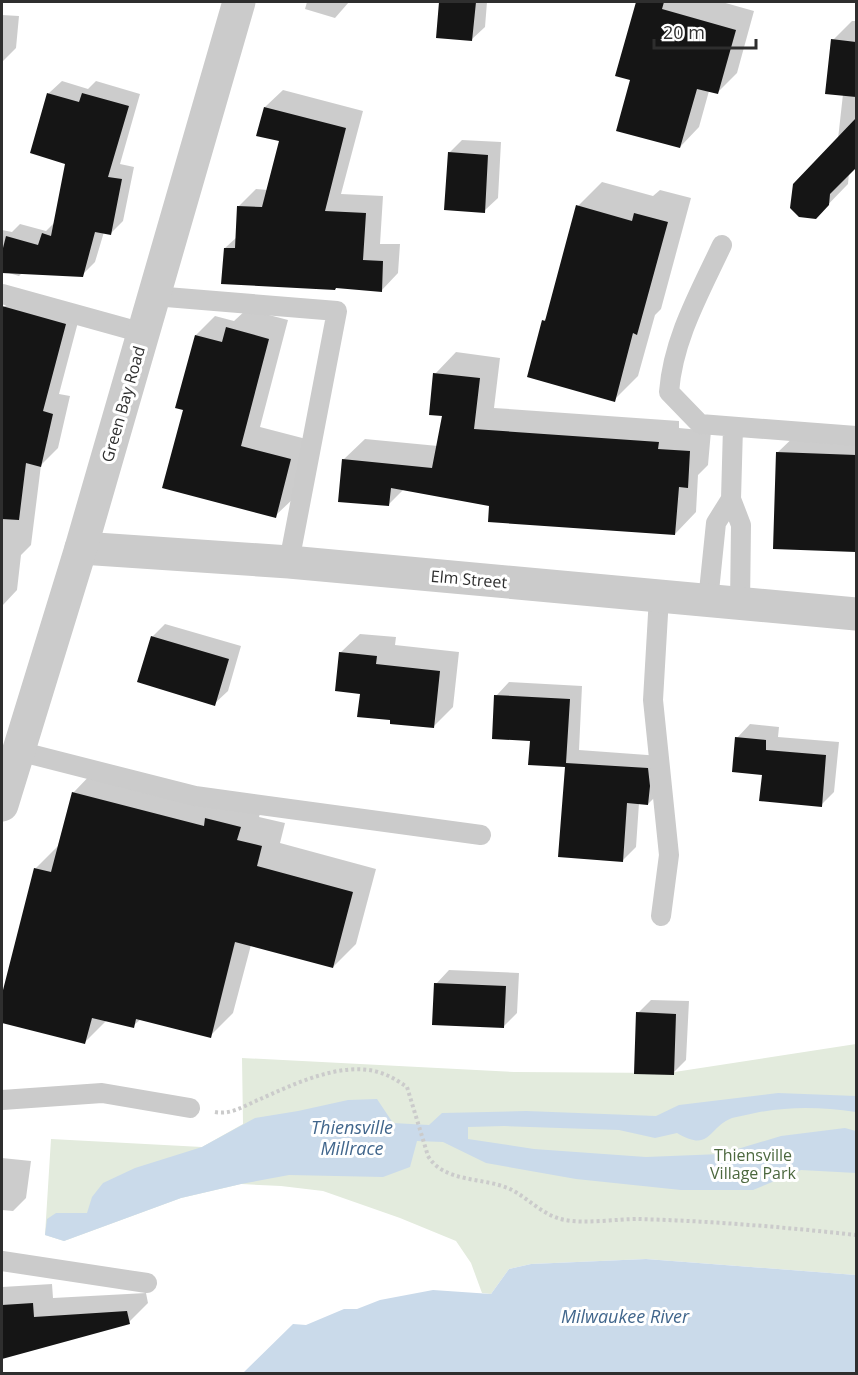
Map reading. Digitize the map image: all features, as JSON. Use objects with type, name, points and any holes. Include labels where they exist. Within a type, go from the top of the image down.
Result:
[{"type":"street","name":"Green Bay Road","points":[[2,805],[81,548],[239,2]]},
{"type":"street","name":"Elm Street","points":[[81,548],[290,562],[856,614]]},
{"type":"lane","points":[[722,244],[680,337],[671,372],[669,392],[700,424],[856,436]]},
{"type":"lane","points":[[2,294],[143,333]]},
{"type":"lane","points":[[154,296],[337,311],[290,562]]},
{"type":"lane","points":[[724,603],[741,525],[731,498],[733,428]]},
{"type":"lane","points":[[724,603],[717,523],[731,498]]},
{"type":"lane","points":[[659,597],[653,700],[669,855],[662,916]]},
{"type":"lane","points":[[18,751],[195,796],[482,835]]},
{"type":"lane","points":[[2,1100],[102,1093],[190,1108]]},
{"type":"lane","points":[[2,1261],[147,1283]]},
{"type":"path","points":[[190,1108],[226,1114],[286,1088],[329,1073],[355,1068],[378,1072],[407,1088],[428,1156],[434,1164],[455,1175],[510,1189],[544,1213],[567,1220],[637,1219],[783,1227],[856,1235]]},
{"type":"green space","name":"Thiensville Village Park","points":[[856,1044],[856,1275],[646,1259],[531,1264],[509,1269],[491,1294],[482,1293],[471,1263],[456,1241],[400,1218],[323,1191],[241,1184],[181,1198],[64,1241],[45,1235],[51,1139],[202,1147],[243,1124],[242,1058],[514,1072],[668,1073]]},
{"type":"water","name":"Thiensville Millrace","points":[[778,1093],[856,1096],[856,1112],[806,1108],[755,1113],[724,1122],[703,1140],[688,1139],[677,1133],[655,1138],[619,1130],[504,1126],[468,1127],[468,1139],[534,1149],[646,1157],[721,1154],[781,1136],[845,1128],[856,1131],[856,1173],[801,1170],[753,1190],[681,1190],[576,1179],[486,1163],[443,1142],[417,1141],[410,1167],[383,1177],[289,1175],[181,1198],[64,1241],[45,1235],[47,1219],[56,1213],[87,1213],[92,1197],[103,1183],[135,1168],[202,1147],[255,1118],[348,1100],[377,1099],[393,1123],[429,1125],[442,1113],[526,1111],[656,1116],[679,1105]]},
{"type":"water","name":"Milwaukee River","points":[[646,1259],[856,1275],[856,1373],[243,1373],[293,1324],[306,1325],[344,1309],[357,1309],[380,1300],[433,1290],[491,1294],[509,1269],[531,1264]]},
{"type":"building","points":[[439,2],[476,2],[472,41],[436,38]]},
{"type":"building","points":[[636,2],[664,2],[662,9],[736,30],[718,94],[697,89],[680,148],[616,131],[630,80],[615,76]]},
{"type":"building","points":[[831,39],[856,42],[856,97],[825,94]]},
{"type":"building","points":[[47,93],[79,102],[82,93],[129,106],[108,177],[122,179],[111,235],[95,232],[83,277],[2,273],[2,252],[6,236],[38,245],[42,233],[51,236],[65,164],[30,153]]},
{"type":"building","points":[[264,107],[346,128],[325,211],[366,213],[363,260],[383,261],[382,292],[221,284],[224,248],[235,248],[237,206],[262,207],[279,141],[256,136]]},
{"type":"building","points":[[856,118],[856,168],[830,194],[829,205],[816,219],[799,217],[790,208],[793,184]]},
{"type":"building","points":[[448,152],[488,155],[485,213],[444,210]]},
{"type":"building","points":[[576,205],[632,221],[634,213],[668,222],[637,335],[633,333],[615,402],[527,377],[542,320],[545,321]]},
{"type":"building","points":[[2,306],[66,324],[43,411],[53,414],[41,467],[26,463],[19,520],[2,519]]},
{"type":"building","points":[[226,327],[269,339],[241,446],[291,459],[276,518],[162,488],[183,410],[175,408],[195,335],[222,342]]},
{"type":"building","points":[[433,373],[480,378],[474,429],[659,442],[658,449],[690,451],[688,488],[679,487],[675,535],[488,522],[489,506],[391,488],[389,506],[338,502],[342,459],[432,468],[442,416],[429,415]]},
{"type":"building","points":[[776,452],[856,455],[856,552],[773,549]]},
{"type":"building","points":[[151,636],[229,659],[215,706],[137,682]]},
{"type":"building","points":[[339,652],[377,656],[376,664],[440,671],[434,728],[390,724],[390,720],[357,717],[360,694],[335,691]]},
{"type":"building","points":[[494,695],[570,699],[566,763],[648,768],[650,786],[648,805],[627,803],[623,862],[558,857],[565,767],[528,765],[530,741],[492,739]]},
{"type":"building","points":[[735,737],[766,740],[766,750],[826,755],[822,807],[759,801],[762,775],[732,772]]},
{"type":"building","points":[[72,792],[204,826],[205,818],[241,827],[237,840],[262,846],[257,866],[353,892],[333,968],[235,942],[211,1038],[136,1019],[134,1028],[92,1018],[85,1044],[2,1023],[2,994],[34,868],[51,872]]},
{"type":"building","points":[[434,983],[506,986],[504,1028],[432,1025]]},
{"type":"building","points":[[636,1012],[676,1014],[674,1075],[634,1074]]},
{"type":"building","points":[[33,1303],[34,1317],[127,1311],[130,1324],[2,1359],[2,1305]]}]
